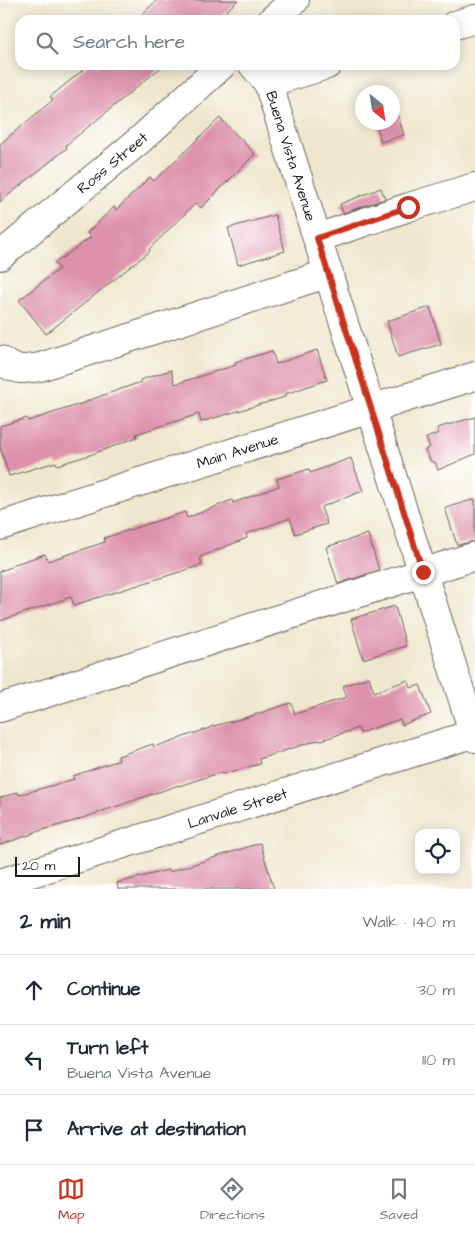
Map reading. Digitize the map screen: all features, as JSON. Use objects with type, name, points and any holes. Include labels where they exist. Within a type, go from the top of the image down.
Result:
[{"type":"street","points":[[278,15],[295,0]]},
{"type":"street","points":[[460,24],[475,19]]},
{"type":"street","name":"Ross Street","points":[[0,256],[141,139],[217,70]]},
{"type":"street","points":[[261,74],[290,70]]},
{"type":"street","name":"Buena Vista Avenue","points":[[261,74],[317,238],[475,735]]},
{"type":"street","points":[[317,238],[408,207],[475,187]]},
{"type":"street","points":[[0,360],[9,366],[23,370],[40,367],[328,273]]},
{"type":"street","name":"Main Avenue","points":[[0,526],[475,376]]},
{"type":"street","points":[[0,708],[475,556]]},
{"type":"street","name":"Lanvale Street","points":[[0,883],[475,735]]},
{"type":"building","points":[[157,0],[238,0],[222,15],[141,15]]},
{"type":"building","points":[[83,70],[158,70],[66,145],[67,148],[0,202],[0,144],[53,100],[50,97]]},
{"type":"building","points":[[220,118],[255,154],[201,208],[196,203],[149,249],[150,251],[46,334],[19,300],[59,269],[55,263],[91,237],[87,233],[114,207],[116,210],[150,177],[154,181]]},
{"type":"building","points":[[400,122],[404,135],[381,142],[378,130],[400,130]]},
{"type":"building","points":[[381,188],[385,199],[343,213],[340,204]]},
{"type":"building","points":[[275,215],[285,251],[238,265],[228,228]]},
{"type":"building","points":[[430,307],[441,344],[398,357],[387,321]]},
{"type":"building","points":[[317,350],[327,380],[285,394],[285,397],[201,422],[199,414],[136,434],[137,437],[93,454],[57,465],[56,462],[9,476],[0,447],[0,426],[27,418],[28,421],[87,402],[141,382],[140,380],[171,370],[175,384],[236,365],[235,362],[272,351],[276,364]]},
{"type":"building","points":[[475,417],[475,454],[438,470],[435,462],[431,462],[425,450],[430,447],[426,438],[439,433],[437,428]]},
{"type":"building","points":[[351,458],[363,491],[321,507],[327,524],[295,534],[290,518],[246,534],[247,538],[200,557],[202,565],[74,605],[71,597],[0,621],[0,571],[12,567],[12,565],[45,554],[48,561],[105,542],[104,538],[185,512],[187,518],[232,500],[233,503],[279,486],[277,479],[309,469],[310,473]]},
{"type":"building","points":[[475,499],[475,541],[457,545],[445,508]]},
{"type":"building","points":[[368,534],[379,570],[338,584],[326,547]]},
{"type":"building","points":[[395,606],[406,646],[363,659],[351,619]]},
{"type":"building","points":[[369,677],[374,692],[408,680],[411,688],[420,685],[431,714],[402,725],[400,719],[360,733],[358,728],[318,740],[259,759],[260,764],[223,774],[222,772],[179,785],[0,845],[0,798],[18,792],[19,795],[74,779],[73,776],[119,760],[118,756],[153,744],[154,747],[210,727],[291,703],[295,714],[347,697],[343,686]]},
{"type":"building","points":[[260,843],[274,889],[118,889],[117,883],[168,870],[169,872]]},
{"type":"route","points":[[408,207],[317,238],[423,572]]}]
